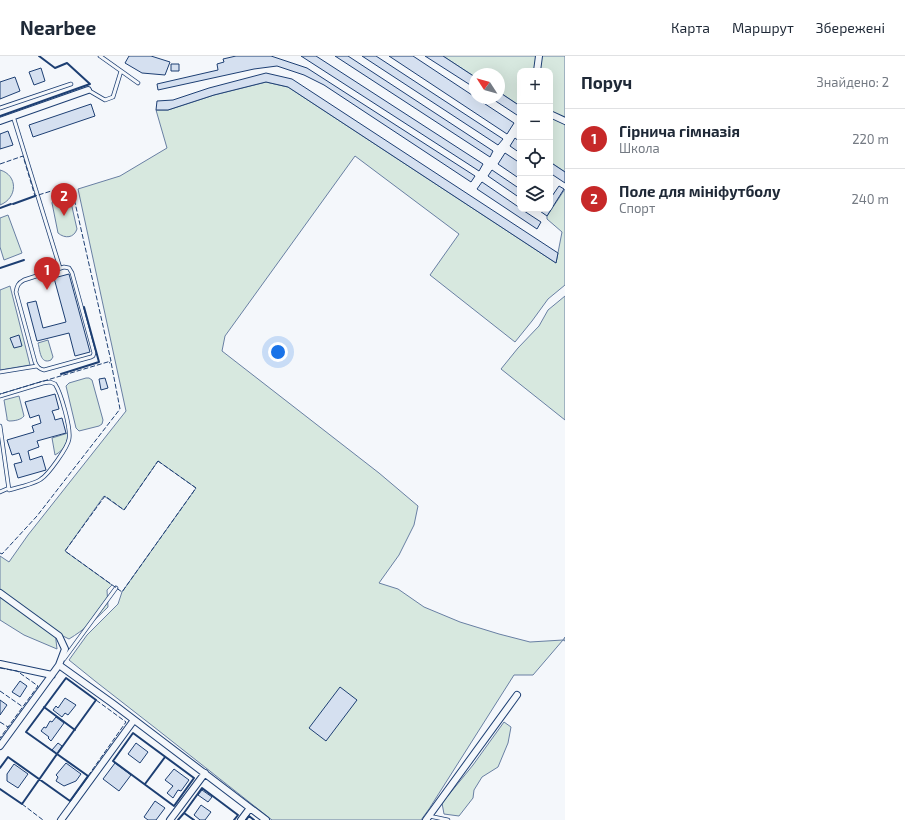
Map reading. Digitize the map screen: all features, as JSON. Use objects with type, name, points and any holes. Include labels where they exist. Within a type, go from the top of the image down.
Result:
[{"type":"street","points":[[537,68],[539,56]]},
{"type":"street","points":[[0,121],[88,90]]},
{"type":"street","points":[[553,115],[565,121]]},
{"type":"street","points":[[0,593],[59,636],[65,649],[59,666],[0,746]]},
{"type":"street","points":[[0,664],[52,675]]},
{"type":"street","points":[[59,666],[112,703],[266,820]]},
{"type":"street","points":[[428,818],[517,695]]},
{"type":"street","points":[[61,820],[134,720]]},
{"type":"street","points":[[170,820],[205,773]]},
{"type":"street","points":[[241,820],[250,808]]},
{"type":"lane","points":[[100,56],[138,82]]},
{"type":"lane","points":[[88,90],[105,100],[113,97],[121,71]]},
{"type":"lane","points":[[0,108],[71,84]]},
{"type":"lane","points":[[13,116],[60,268]]},
{"type":"lane","points":[[60,268],[69,268],[72,273],[94,353],[91,358],[44,370],[37,366],[16,292],[19,282],[60,268]]},
{"type":"lane","points":[[0,372],[37,366]]},
{"type":"lane","points":[[0,396],[42,383],[52,382],[55,384],[59,392],[70,433],[67,445],[41,480],[9,490],[9,488],[0,492]]},
{"type":"lane","points":[[0,426],[9,488]]},
{"type":"lane","points":[[59,666],[116,588]]},
{"type":"lane","points":[[428,818],[448,820]]},
{"type":"shaded area","points":[[443,56],[565,56],[565,172],[553,164],[553,68],[517,68],[517,104],[505,96],[505,68],[469,68],[469,73]]},
{"type":"shaded area","points":[[266,82],[288,87],[556,263],[562,232],[547,219],[547,216],[550,212],[553,212],[553,207],[565,189],[565,285],[548,299],[515,342],[430,275],[459,234],[355,156],[225,336],[222,351],[379,473],[418,506],[414,525],[399,555],[379,583],[398,589],[424,607],[460,622],[530,642],[563,640],[533,675],[514,675],[421,820],[272,820],[69,660],[87,635],[118,604],[122,592],[196,488],[158,461],[124,510],[104,496],[65,551],[112,585],[107,590],[108,607],[90,624],[69,639],[55,632],[57,649],[24,635],[0,620],[0,556],[9,562],[28,535],[126,411],[78,189],[120,176],[167,148],[156,110],[168,110],[214,95]]},
{"type":"shaded area","points":[[0,170],[10,177],[13,181],[14,187],[10,197],[6,202],[0,205]]},
{"type":"shaded area","points":[[59,195],[65,195],[70,198],[77,229],[72,236],[69,237],[58,233],[52,203],[54,198]]},
{"type":"shaded area","points":[[8,215],[22,253],[4,260],[0,247],[0,218]]},
{"type":"shaded area","points":[[10,286],[30,365],[0,370],[0,290]]},
{"type":"shaded area","points":[[565,296],[565,420],[501,369],[539,326],[548,310]]},
{"type":"shaded area","points":[[48,340],[53,357],[51,360],[47,361],[41,356],[38,343]]},
{"type":"shaded area","points":[[86,378],[92,380],[103,420],[102,424],[99,426],[79,431],[76,428],[66,386],[69,383]]},
{"type":"shaded area","points":[[19,396],[24,416],[19,419],[9,421],[7,420],[4,400]]},
{"type":"shaded area","points":[[68,433],[65,446],[55,455],[52,438]]},
{"type":"shaded area","points":[[504,722],[511,727],[508,743],[498,767],[482,777],[474,790],[473,798],[459,816],[444,814],[442,803],[473,765]]},
{"type":"building","points":[[129,56],[151,56],[170,62],[165,75],[142,73],[125,63]]},
{"type":"building","points":[[236,56],[271,56],[307,68],[475,176],[471,182],[324,85],[304,75],[277,66],[254,69],[158,90],[157,84],[218,70],[217,64],[224,62],[223,59]]},
{"type":"building","points":[[301,56],[316,56],[483,164],[479,171]]},
{"type":"building","points":[[335,56],[348,56],[493,151],[490,157]]},
{"type":"building","points":[[362,56],[376,56],[503,139],[498,145]]},
{"type":"building","points":[[389,56],[413,56],[469,93],[469,104],[485,104],[514,123],[507,134]]},
{"type":"building","points":[[425,56],[443,56],[469,73],[469,84]]},
{"type":"building","points":[[171,64],[179,64],[179,71],[171,71]]},
{"type":"building","points":[[41,68],[45,81],[34,85],[29,72]]},
{"type":"building","points":[[266,73],[292,79],[558,253],[556,263],[288,87],[266,82],[214,95],[168,110],[156,110],[157,101],[173,100],[209,88]]},
{"type":"building","points":[[15,77],[20,91],[0,99],[0,82]]},
{"type":"building","points":[[505,96],[517,104],[517,115],[500,104],[505,104]]},
{"type":"building","points":[[91,104],[95,116],[33,137],[29,125]]},
{"type":"building","points":[[8,131],[13,145],[0,149],[0,134]]},
{"type":"building","points":[[515,138],[517,140],[517,151],[510,146]]},
{"type":"building","points":[[505,153],[517,161],[517,177],[498,164]]},
{"type":"building","points":[[553,164],[565,172],[565,183],[553,175]]},
{"type":"building","points":[[492,170],[517,187],[517,196],[488,176]]},
{"type":"building","points":[[482,182],[517,206],[517,212],[526,212],[541,222],[537,229],[477,189]]},
{"type":"building","points":[[559,186],[564,189],[553,206],[553,195]]},
{"type":"building","points":[[541,212],[550,212],[547,216]]},
{"type":"building","points":[[69,274],[90,352],[75,356],[69,333],[37,341],[27,303],[36,301],[43,328],[66,322],[54,278]]},
{"type":"building","points":[[19,335],[22,346],[14,348],[10,338]]},
{"type":"building","points":[[105,378],[108,388],[101,390],[99,379]]},
{"type":"building","points":[[55,394],[59,409],[52,411],[55,420],[62,418],[66,433],[37,441],[39,447],[28,451],[30,460],[42,456],[46,470],[18,478],[14,464],[22,462],[19,453],[12,455],[7,440],[34,432],[32,426],[41,423],[39,415],[30,418],[25,402]]},
{"type":"building","points":[[20,681],[27,686],[20,697],[12,692]]},
{"type":"building","points":[[340,687],[357,700],[326,741],[309,728]]},
{"type":"building","points":[[65,698],[76,705],[68,715],[65,713],[62,717],[53,710],[56,706],[58,708]]},
{"type":"building","points":[[0,700],[7,705],[0,715]]},
{"type":"building","points":[[56,717],[64,723],[51,741],[48,738],[49,737],[41,731],[44,727],[46,728],[50,721],[52,722]]},
{"type":"building","points":[[58,743],[62,746],[57,754],[52,750]]},
{"type":"building","points":[[136,743],[148,752],[140,763],[128,754]]},
{"type":"building","points":[[66,763],[81,774],[76,781],[64,786],[56,781],[58,777],[56,775]]},
{"type":"building","points":[[115,763],[131,775],[119,791],[103,779]]},
{"type":"building","points":[[14,764],[28,774],[18,788],[7,781],[7,774]]},
{"type":"building","points":[[174,769],[189,780],[181,791],[178,790],[173,798],[167,793],[173,786],[165,780]]},
{"type":"building","points":[[202,790],[212,797],[208,802],[198,795]]},
{"type":"building","points":[[155,801],[165,808],[156,820],[148,820],[144,817]]},
{"type":"building","points":[[201,805],[211,812],[205,820],[200,820],[194,815]]},
{"type":"fence","points":[[0,164],[23,156],[35,196],[71,185],[111,361],[0,394]]},
{"type":"fence","points":[[0,553],[2,554],[37,516],[120,409],[111,362],[109,363]]},
{"type":"fence","points":[[158,461],[196,488],[122,592],[65,551],[105,496],[124,510],[158,461]]},
{"type":"fence","points":[[0,668],[17,671],[38,686],[0,738]]},
{"type":"fence","points":[[0,691],[23,707]]},
{"type":"fence","points":[[88,776],[126,722],[96,700]]},
{"type":"fence","points":[[0,722],[8,727]]},
{"type":"fence","points":[[22,804],[43,820]]},
{"type":"wall","points":[[0,116],[90,84],[67,63],[55,68],[39,56]]},
{"type":"wall","points":[[13,204],[35,196]]},
{"type":"wall","points":[[0,208],[11,204]]},
{"type":"wall","points":[[0,268],[24,260]]},
{"type":"wall","points":[[61,374],[99,362],[84,307]]},
{"type":"wall","points":[[66,678],[96,700],[57,754],[26,732],[66,678]]},
{"type":"wall","points":[[44,707],[75,730]]},
{"type":"wall","points":[[133,733],[194,778],[174,806],[113,761],[133,733]]},
{"type":"wall","points":[[0,768],[8,757],[70,801],[88,776],[57,754],[22,804],[0,789]]},
{"type":"wall","points":[[145,784],[165,757]]},
{"type":"wall","points":[[194,820],[184,813],[202,788],[238,815],[234,820]]},
{"type":"wall","points":[[178,820],[184,813]]},
{"type":"wall","points":[[246,820],[249,816],[254,820]]},
{"type":"place","name":"Поле для мініфутболу","points":[[64,216]]},
{"type":"place","name":"Гірнича гімназія","points":[[47,290]]}]
